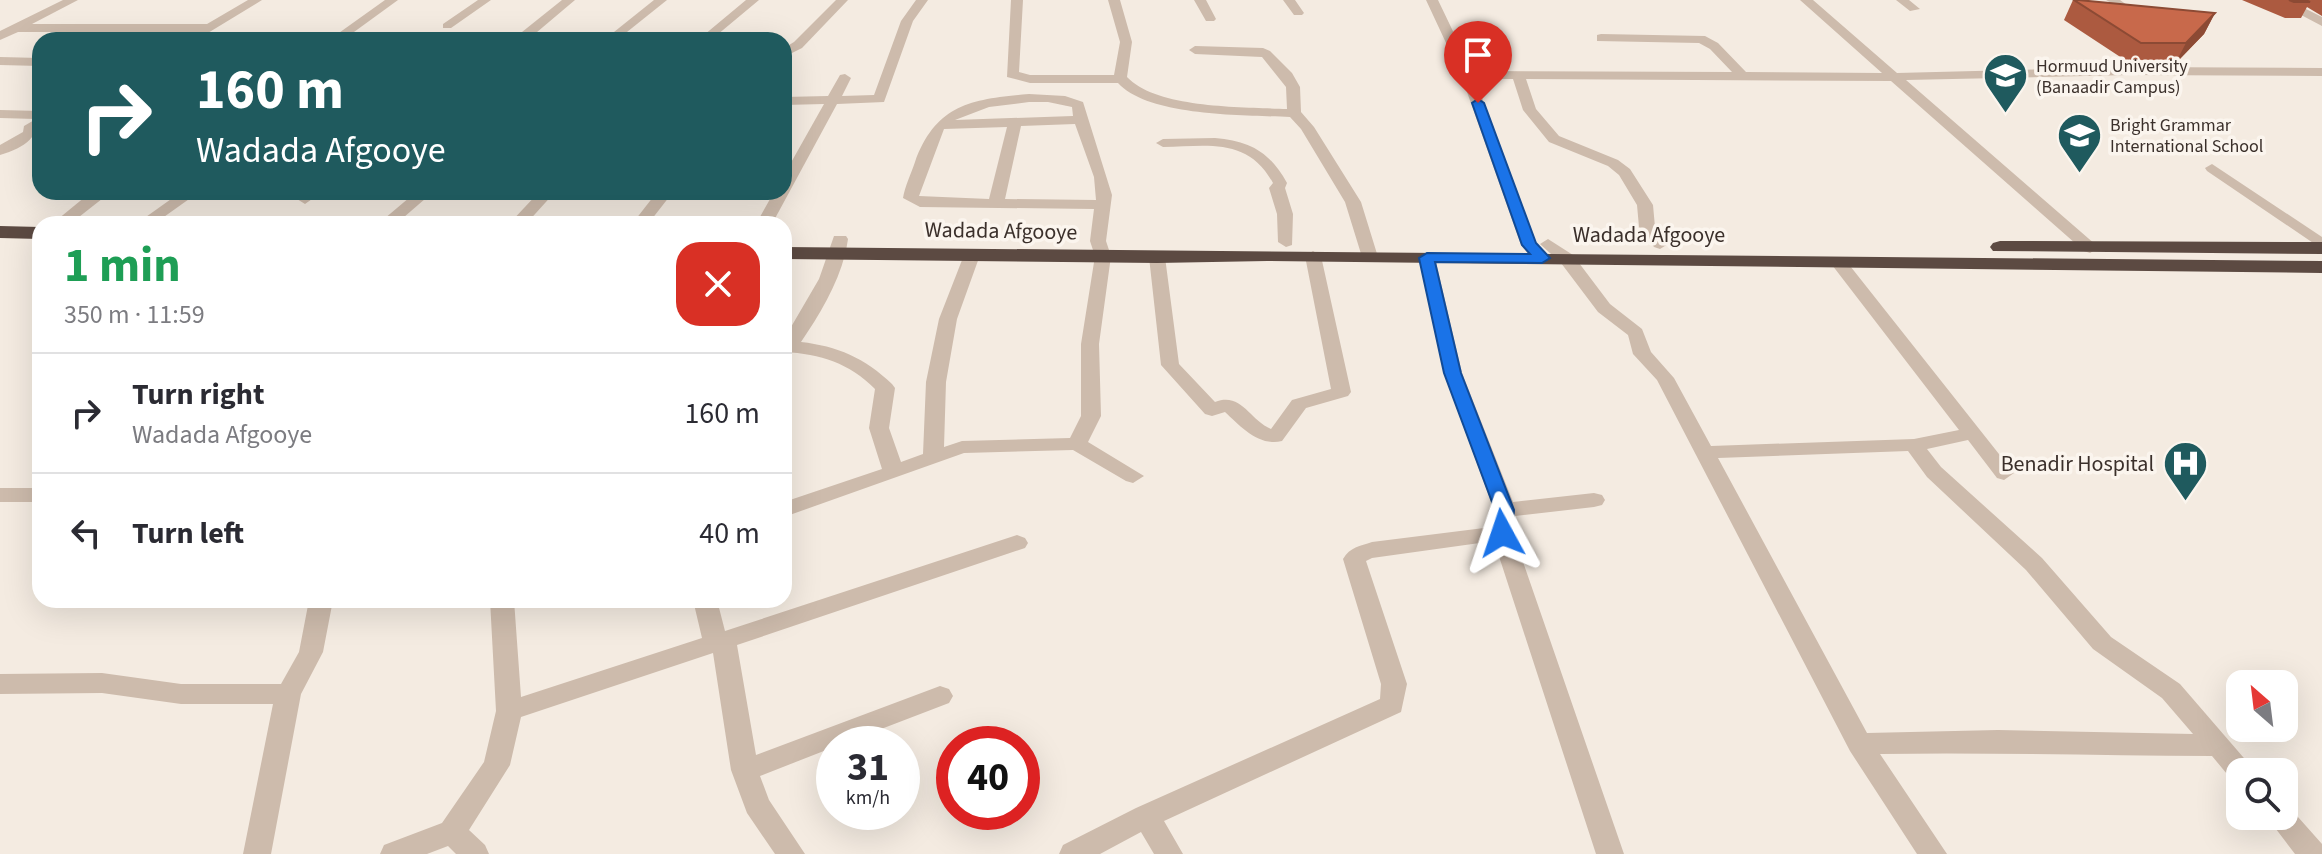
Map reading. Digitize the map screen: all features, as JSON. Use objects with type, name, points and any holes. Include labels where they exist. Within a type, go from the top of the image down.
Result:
[{"type":"highway","points":[[0,232],[32,233]]},
{"type":"highway","name":"Wadada Afgooye","points":[[792,240],[972,255],[1286,242],[1427,258],[1540,249],[1567,259],[2322,267]]},
{"type":"highway","name":"Wadada Afgooye","points":[[792,252],[840,246],[1100,249],[1157,257],[1313,256],[1368,251],[1660,244],[2090,248],[2322,246]]},
{"type":"highway","points":[[0,246],[32,247]]},
{"type":"street","points":[[0,36],[72,0]]},
{"type":"street","points":[[201,32],[256,0]]},
{"type":"street","points":[[346,32],[392,0]]},
{"type":"street","points":[[447,26],[485,0]]},
{"type":"street","points":[[530,32],[569,0]]},
{"type":"street","points":[[620,32],[661,0]]},
{"type":"street","points":[[714,32],[753,0]]},
{"type":"street","points":[[792,48],[842,0]]},
{"type":"street","points":[[792,101],[879,99],[901,35],[922,0]]},
{"type":"street","points":[[1017,0],[1012,74],[1030,79],[1122,79]]},
{"type":"street","points":[[1114,0],[1126,47],[1119,63],[1122,79],[1133,90],[1187,106],[1294,113]]},
{"type":"street","points":[[1200,0],[1210,19]]},
{"type":"street","points":[[1289,0],[1298,13]]},
{"type":"street","points":[[1432,0],[1540,249]]},
{"type":"street","points":[[1806,0],[2090,248]]},
{"type":"street","points":[[1902,0],[1914,9]]},
{"type":"street","points":[[2279,0],[2322,22]]},
{"type":"street","points":[[15,28],[208,28]]},
{"type":"street","points":[[1601,38],[1701,39],[1714,46],[1742,76]]},
{"type":"street","points":[[1195,50],[1247,49],[1266,54],[1287,76],[1293,87],[1294,113],[1307,127],[1353,202],[1368,251]]},
{"type":"street","points":[[0,61],[32,62]]},
{"type":"street","points":[[1467,75],[1892,77],[2129,71],[2322,72]]},
{"type":"street","points":[[1518,74],[1530,110],[1554,139],[1613,163],[1625,172],[1645,205],[1647,227],[1660,244]]},
{"type":"street","points":[[792,175],[845,78]]},
{"type":"street","points":[[1077,444],[1091,416],[1090,344],[1103,205],[1101,177],[1085,139],[1078,105],[1073,102],[1010,99],[961,111],[940,125],[911,198],[920,202],[1103,205]]},
{"type":"street","points":[[0,114],[32,115]]},
{"type":"street","points":[[940,125],[1081,120]]},
{"type":"street","points":[[996,203],[1015,123]]},
{"type":"street","points":[[0,151],[32,131]]},
{"type":"street","points":[[1163,143],[1213,142],[1253,148],[1262,154],[1280,183],[1277,188],[1285,214],[1286,242]]},
{"type":"street","points":[[2212,168],[2322,246]]},
{"type":"street","points":[[71,216],[92,200]]},
{"type":"street","points":[[156,216],[179,200]]},
{"type":"street","points":[[396,216],[415,200]]},
{"type":"street","points":[[524,216],[540,200]]},
{"type":"street","points":[[646,216],[659,200]]},
{"type":"street","points":[[792,339],[807,323],[840,246]]},
{"type":"street","points":[[933,457],[936,382],[948,319],[972,255]]},
{"type":"street","points":[[1157,257],[1170,365],[1212,410],[1228,404],[1256,430],[1275,437],[1299,404],[1341,392],[1313,256]]},
{"type":"street","points":[[1427,258],[1453,373],[1610,854]]},
{"type":"street","points":[[1567,259],[1604,308],[1636,333],[1642,354],[1665,378],[1859,744],[1933,854]]},
{"type":"street","points":[[1837,261],[2004,473]]},
{"type":"street","points":[[792,347],[833,352],[865,368],[885,388],[879,428],[894,472]]},
{"type":"street","points":[[1706,452],[1914,445],[1973,433]]},
{"type":"street","points":[[792,507],[962,447],[1077,444],[1133,476]]},
{"type":"street","points":[[1914,445],[1934,472],[2034,564],[2102,643],[2171,691],[2230,758]]},
{"type":"street","points":[[0,495],[32,495]]},
{"type":"street","points":[[1073,854],[1146,816],[1392,705],[1394,684],[1355,567],[1354,559],[1361,553],[1594,500]]},
{"type":"street","points":[[509,711],[1017,543]]},
{"type":"street","points":[[257,854],[288,694],[311,652],[319,608]]},
{"type":"street","points":[[394,854],[452,832],[497,765],[509,711],[503,608]]},
{"type":"street","points":[[708,608],[720,643],[745,770],[757,805],[791,854]]},
{"type":"street","points":[[0,684],[102,683],[181,694],[288,694]]},
{"type":"street","points":[[745,770],[940,696]]},
{"type":"street","points":[[1859,744],[1998,741],[2079,745],[2218,745]]},
{"type":"street","points":[[1146,816],[1169,854]]},
{"type":"street","points":[[2292,830],[2313,854]]},
{"type":"street","points":[[452,832],[475,854]]},
{"type":"building","points":[[2074,0],[2215,13],[2186,43],[2141,43]]},
{"type":"place","name":"Hormuud University (Banaadir Campus)","points":[[2005,115]]},
{"type":"place","name":"Bright Grammar International School","points":[[2079,174]]},
{"type":"place","name":"Benadir Hospital","points":[[2185,503]]},
{"type":"route","points":[[1478,103],[1529,245],[1542,258],[1427,258],[1453,373],[1505,510],[1502,533]]}]
